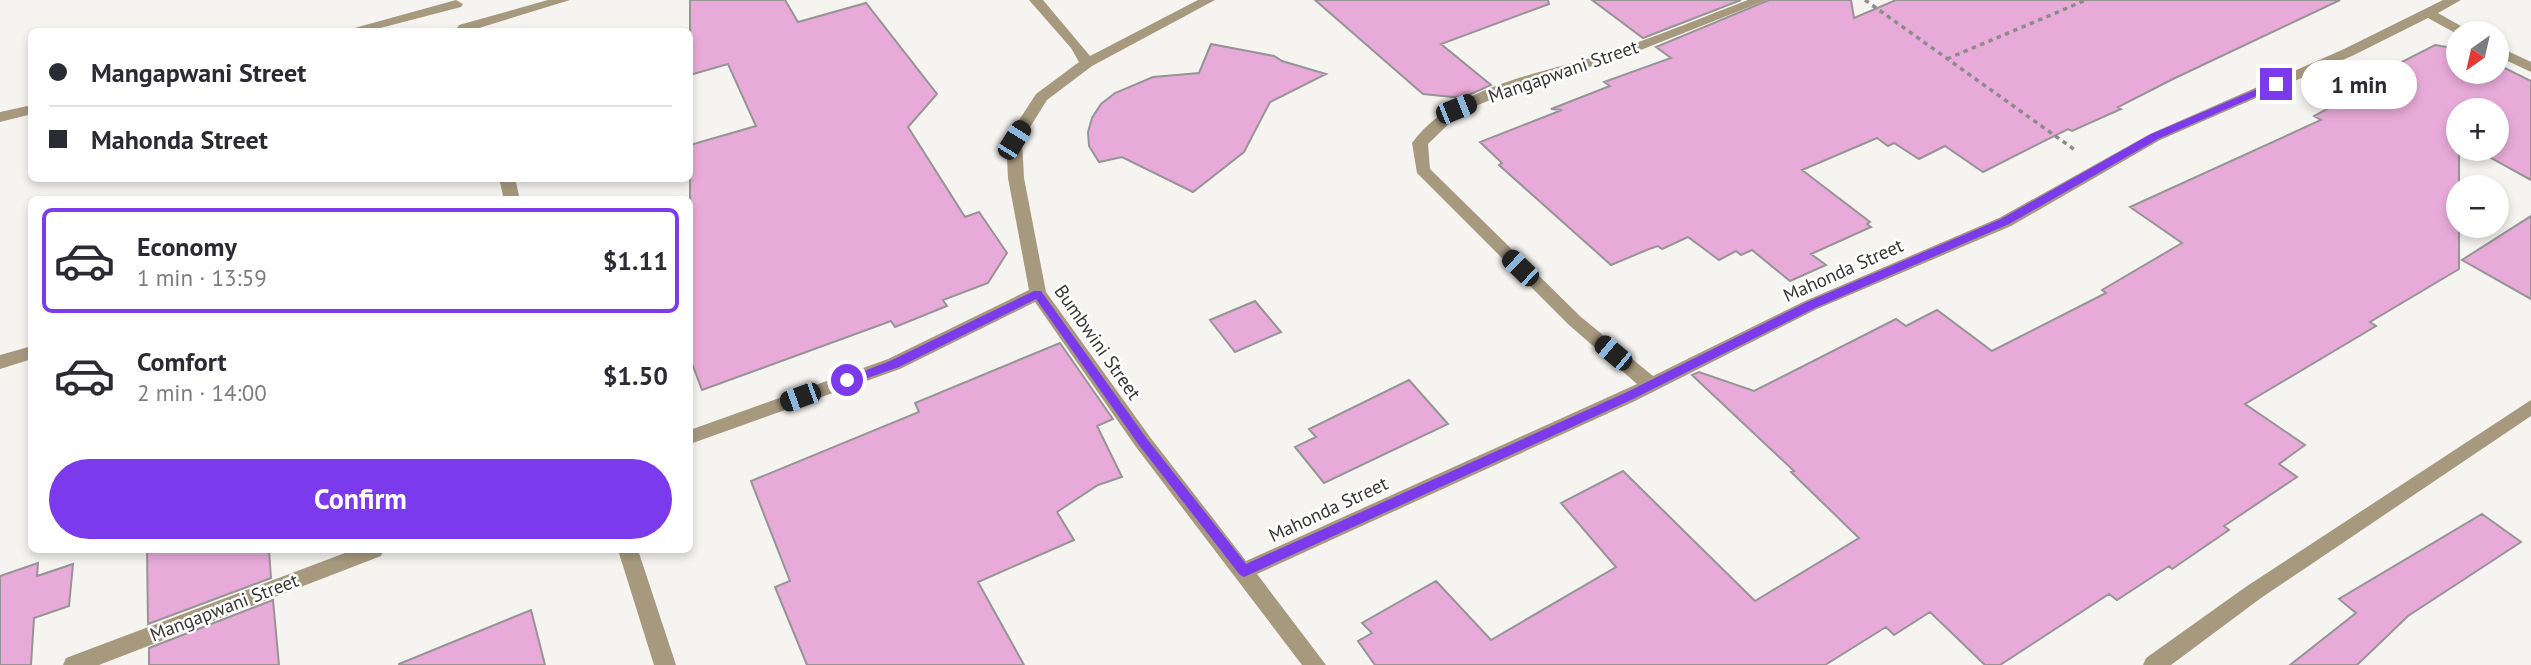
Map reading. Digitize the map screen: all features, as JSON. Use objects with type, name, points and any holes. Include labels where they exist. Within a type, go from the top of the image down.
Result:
[{"type":"street","points":[[471,28],[563,0]]},
{"type":"street","points":[[1036,0],[1077,46],[1087,63]]},
{"type":"street","name":"Bumbwini Street","points":[[1208,0],[1087,63],[1041,97],[1014,140],[1016,178],[1038,293],[1143,442],[1315,665]]},
{"type":"street","name":"Mangapwani Street","points":[[1651,385],[1575,321],[1422,170],[1420,143],[1456,109],[1517,84],[1618,54],[1760,0]]},
{"type":"street","name":"Mahonda Street","points":[[1244,571],[1651,385],[1811,305],[2005,222],[2155,136],[2348,52],[2454,0]]},
{"type":"street","points":[[361,28],[455,2],[463,28]]},
{"type":"street","points":[[2428,13],[2446,22]]},
{"type":"street","points":[[2510,57],[2531,68]]},
{"type":"street","points":[[0,117],[28,110]]},
{"type":"street","points":[[693,437],[894,364],[1038,293]]},
{"type":"street","points":[[0,362],[28,353]]},
{"type":"street","points":[[2154,665],[2254,592],[2531,407]]},
{"type":"street","name":"Mangapwani Street","points":[[74,665],[366,553]]},
{"type":"street","points":[[629,553],[665,665]]},
{"type":"path","points":[[1865,0],[1946,60],[2101,167]]},
{"type":"path","points":[[1946,60],[2086,0]]},
{"type":"building","points":[[690,0],[785,0],[798,22],[866,3],[937,94],[908,127],[965,217],[979,212],[1007,253],[988,283],[943,300],[947,306],[895,327],[891,321],[702,390],[693,366],[693,196],[690,196],[690,182],[693,182],[693,144],[756,126],[728,64],[693,74],[693,28],[690,28]]},
{"type":"building","points":[[1315,0],[1548,0],[1549,4],[1441,44],[1491,85],[1462,98],[1423,94]]},
{"type":"building","points":[[1592,0],[1741,0],[1643,38]]},
{"type":"building","points":[[1769,0],[1851,0],[1854,18],[1896,0],[2340,0],[2173,79],[2118,107],[2121,109],[2072,131],[2068,129],[1983,172],[1945,146],[1919,159],[1894,143],[1888,146],[1877,138],[1802,170],[1870,222],[1867,224],[1871,227],[1811,254],[1826,265],[1790,281],[1752,250],[1741,255],[1736,251],[1719,260],[1688,237],[1662,249],[1658,246],[1611,265],[1499,165],[1502,163],[1480,142],[1562,110],[1551,109],[1610,86],[1604,82],[1671,58],[1656,47]]},
{"type":"building","points":[[1211,44],[1274,56],[1282,61],[1326,74],[1270,102],[1244,152],[1193,192],[1122,157],[1099,162],[1089,146],[1088,132],[1092,118],[1101,104],[1115,93],[1153,77],[1199,73]]},
{"type":"building","points":[[2435,45],[2446,47],[2446,84],[2510,84],[2510,70],[2531,81],[2531,180],[2497,161],[2509,161],[2509,98],[2446,98],[2446,161],[2459,161],[2459,175],[2446,175],[2446,238],[2459,238],[2459,269],[2370,322],[2376,326],[2245,404],[2305,445],[2279,464],[2297,477],[2224,526],[2229,530],[2172,569],[2169,566],[2117,600],[2109,594],[2000,665],[1985,665],[1930,612],[1894,635],[1886,627],[1825,665],[1375,665],[1358,641],[1372,633],[1362,623],[1436,581],[1491,640],[1616,567],[1561,503],[1623,471],[1755,601],[1859,538],[1791,472],[1794,471],[1692,375],[1699,372],[1754,391],[1896,319],[1906,326],[1937,310],[1992,351],[2106,293],[2102,290],[2182,243],[2130,207],[2321,120],[2314,116],[2361,91],[2353,87]]},
{"type":"building","points":[[2531,216],[2531,299],[2462,260],[2496,238],[2509,238],[2509,230]]},
{"type":"building","points":[[1255,301],[1281,332],[1235,352],[1210,320]]},
{"type":"building","points":[[1060,343],[1113,419],[1097,426],[1122,477],[1098,485],[1057,512],[1074,540],[978,582],[1024,665],[807,665],[775,587],[790,581],[751,481],[919,412],[915,403]]},
{"type":"building","points":[[1409,380],[1448,424],[1324,483],[1295,447],[1316,437],[1309,429]]},
{"type":"building","points":[[2482,514],[2521,542],[2408,616],[2357,665],[2290,665],[2356,613],[2339,599]]},
{"type":"building","points":[[147,553],[269,553],[271,578],[148,624]]},
{"type":"building","points":[[38,563],[37,576],[73,564],[69,606],[34,618],[31,665],[0,665],[0,576]]},
{"type":"building","points":[[273,600],[279,665],[149,665],[149,648]]},
{"type":"building","points":[[531,610],[545,665],[399,665],[399,664]]},
{"type":"route","points":[[847,380],[894,364],[1038,293],[1143,442],[1244,571],[1629,396],[1811,305],[2005,222],[2155,136],[2276,84]]}]
